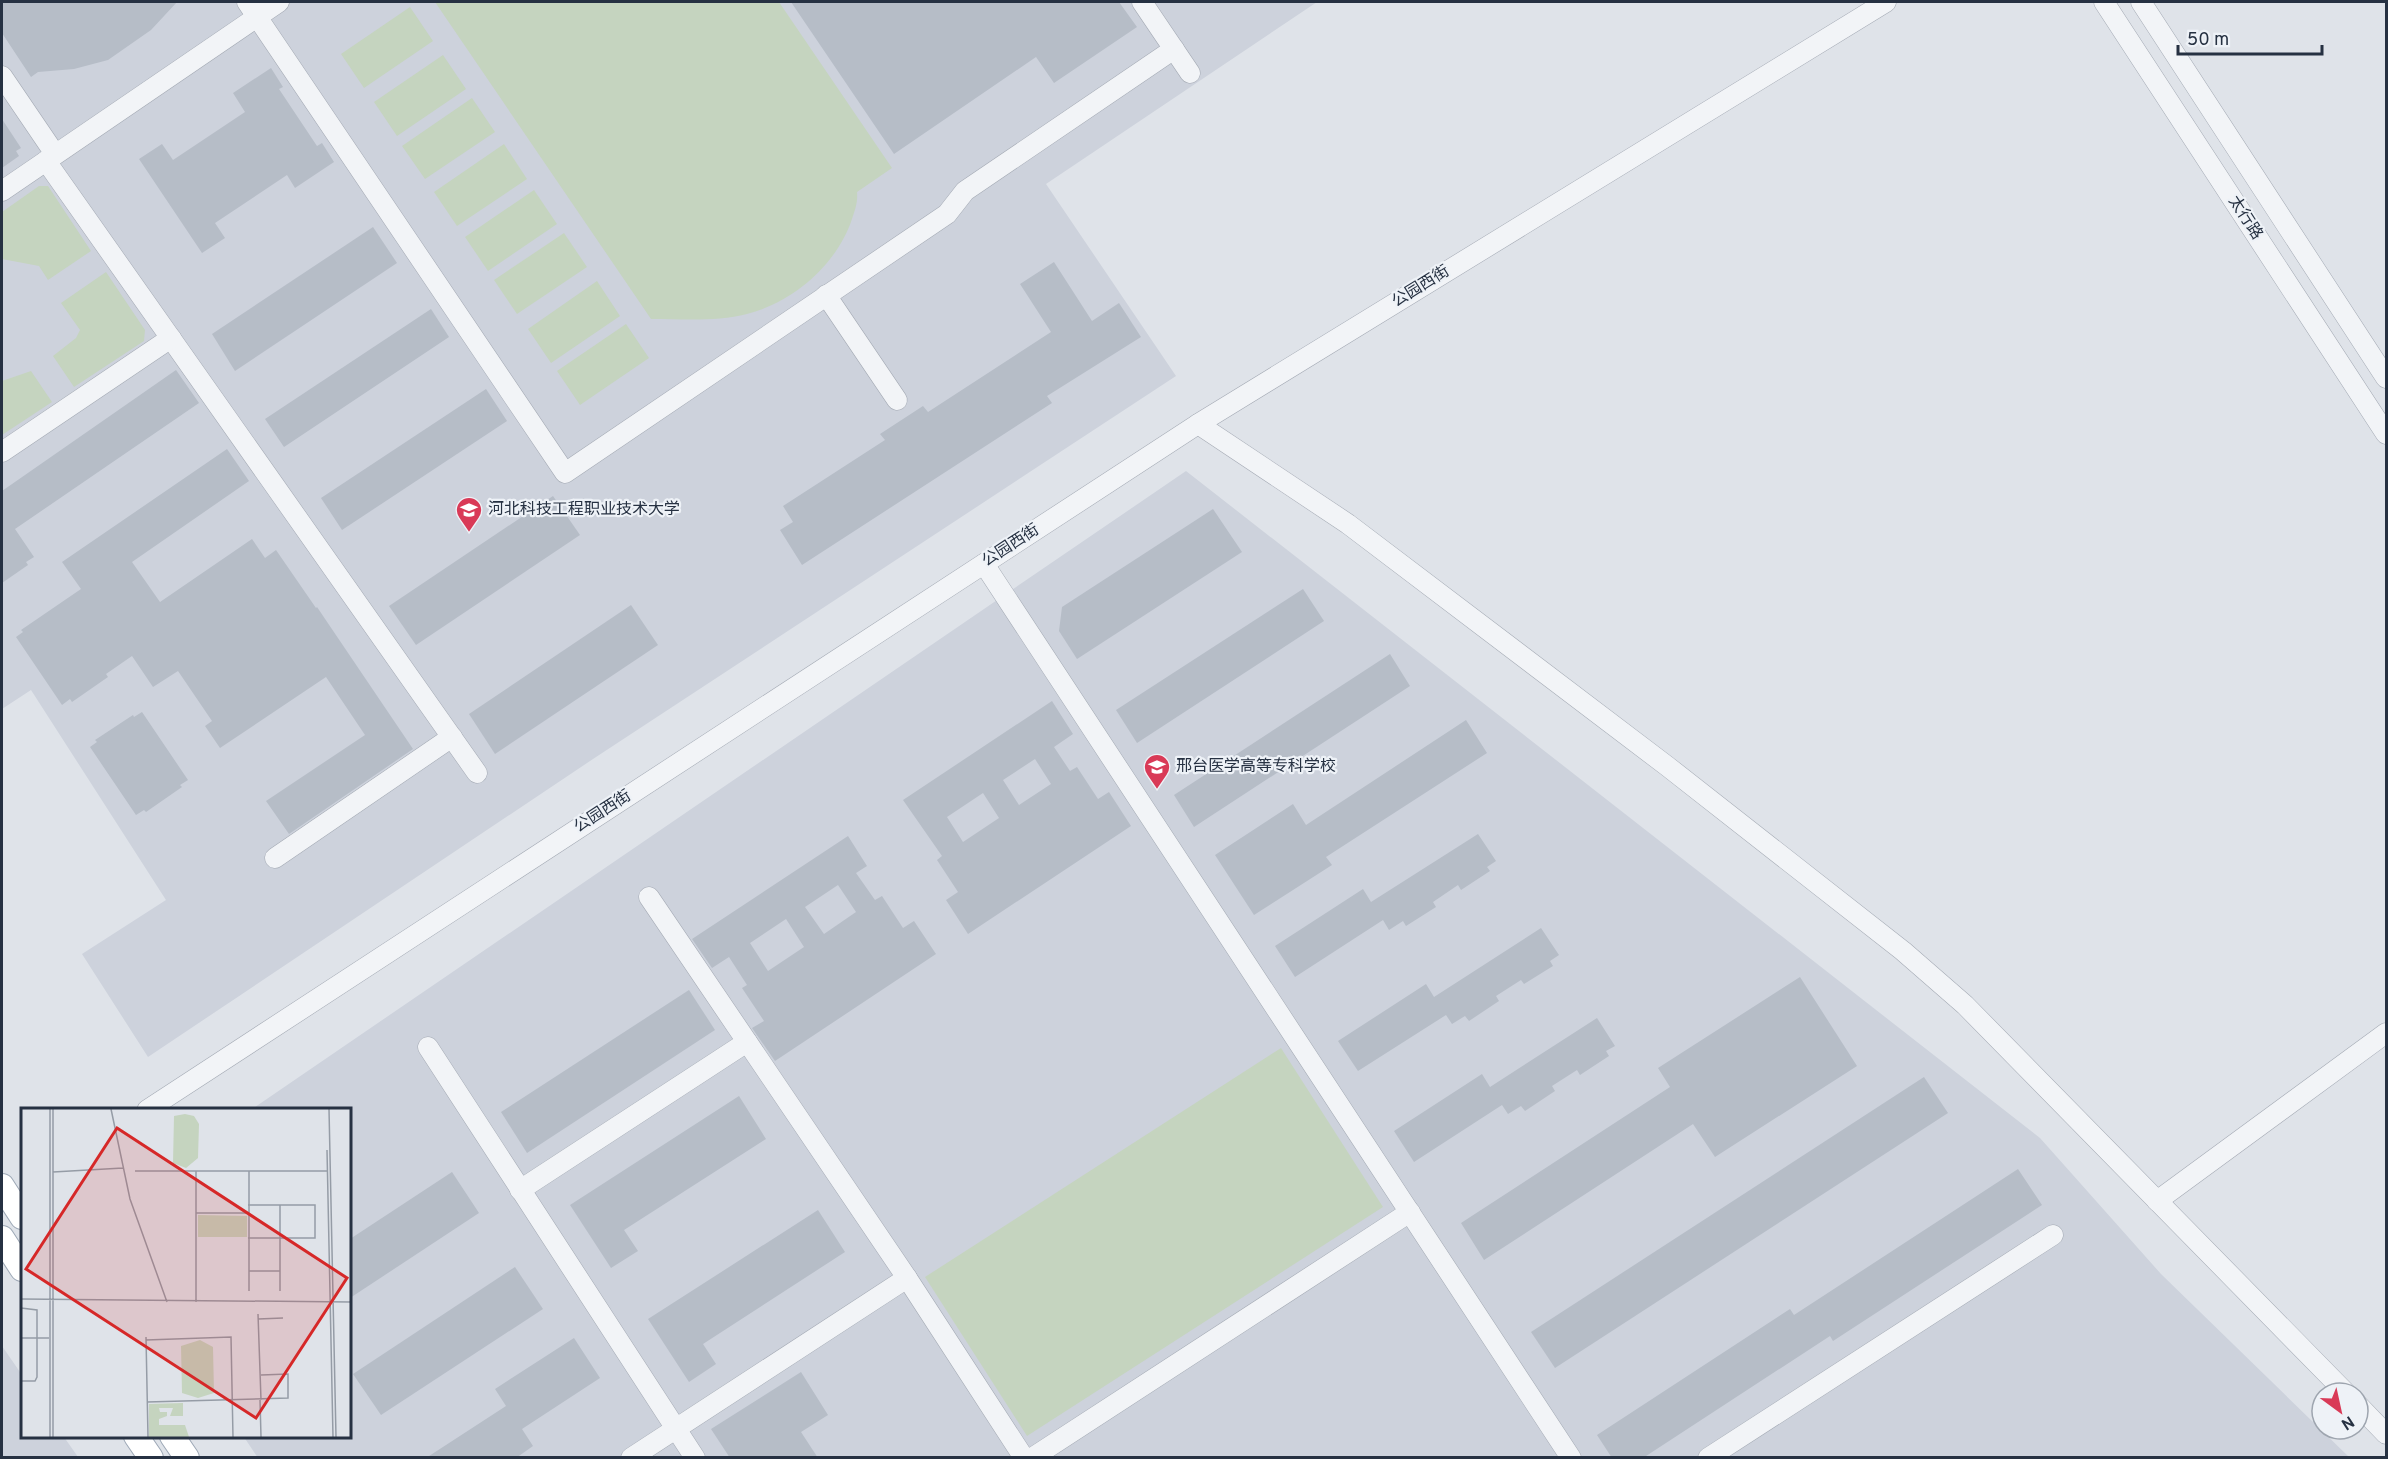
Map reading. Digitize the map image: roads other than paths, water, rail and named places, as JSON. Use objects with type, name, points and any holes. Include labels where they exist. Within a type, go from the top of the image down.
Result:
[{"type":"main road","points":[[2,1238],[21,1267]]},
{"type":"main road","points":[[137,1438],[151,1458]]},
{"type":"main road","points":[[173,1438],[186,1458]]},
{"type":"street","points":[[2,191],[252,9],[279,2]]},
{"type":"street","points":[[1142,2],[1190,73]]},
{"type":"street","name":"公园西街","points":[[150,1108],[1198,424],[1886,2]]},
{"type":"street","name":"太行路","points":[[2104,2],[2386,434]]},
{"type":"street","name":"太行路","points":[[2141,2],[2386,378]]},
{"type":"street","points":[[252,9],[565,473],[947,214],[965,191],[1174,49]]},
{"type":"street","points":[[2,76],[50,158],[171,338],[477,773]]},
{"type":"street","points":[[826,296],[897,400]]},
{"type":"street","points":[[2,452],[171,338]]},
{"type":"street","points":[[1198,424],[1358,531],[1666,766],[1903,951],[1965,1005],[2334,1381]]},
{"type":"street","points":[[984,564],[1571,1458]]},
{"type":"street","points":[[275,858],[452,737]]},
{"type":"street","points":[[649,897],[907,1278],[1024,1458]]},
{"type":"street","points":[[2157,1201],[2386,1033]]},
{"type":"street","points":[[520,1190],[747,1042]]},
{"type":"street","points":[[428,1047],[695,1458]]},
{"type":"street","points":[[1032,1458],[1410,1212]]},
{"type":"street","points":[[1708,1458],[2053,1235]]},
{"type":"street","points":[[631,1458],[907,1278]]},
{"type":"street","points":[[2370,1417],[2386,1434]]},
{"type":"place","name":"河北科技工程职业技术大学","points":[[469,533]]},
{"type":"place","name":"邢台医学高等专科学校","points":[[1157,790]]}]
